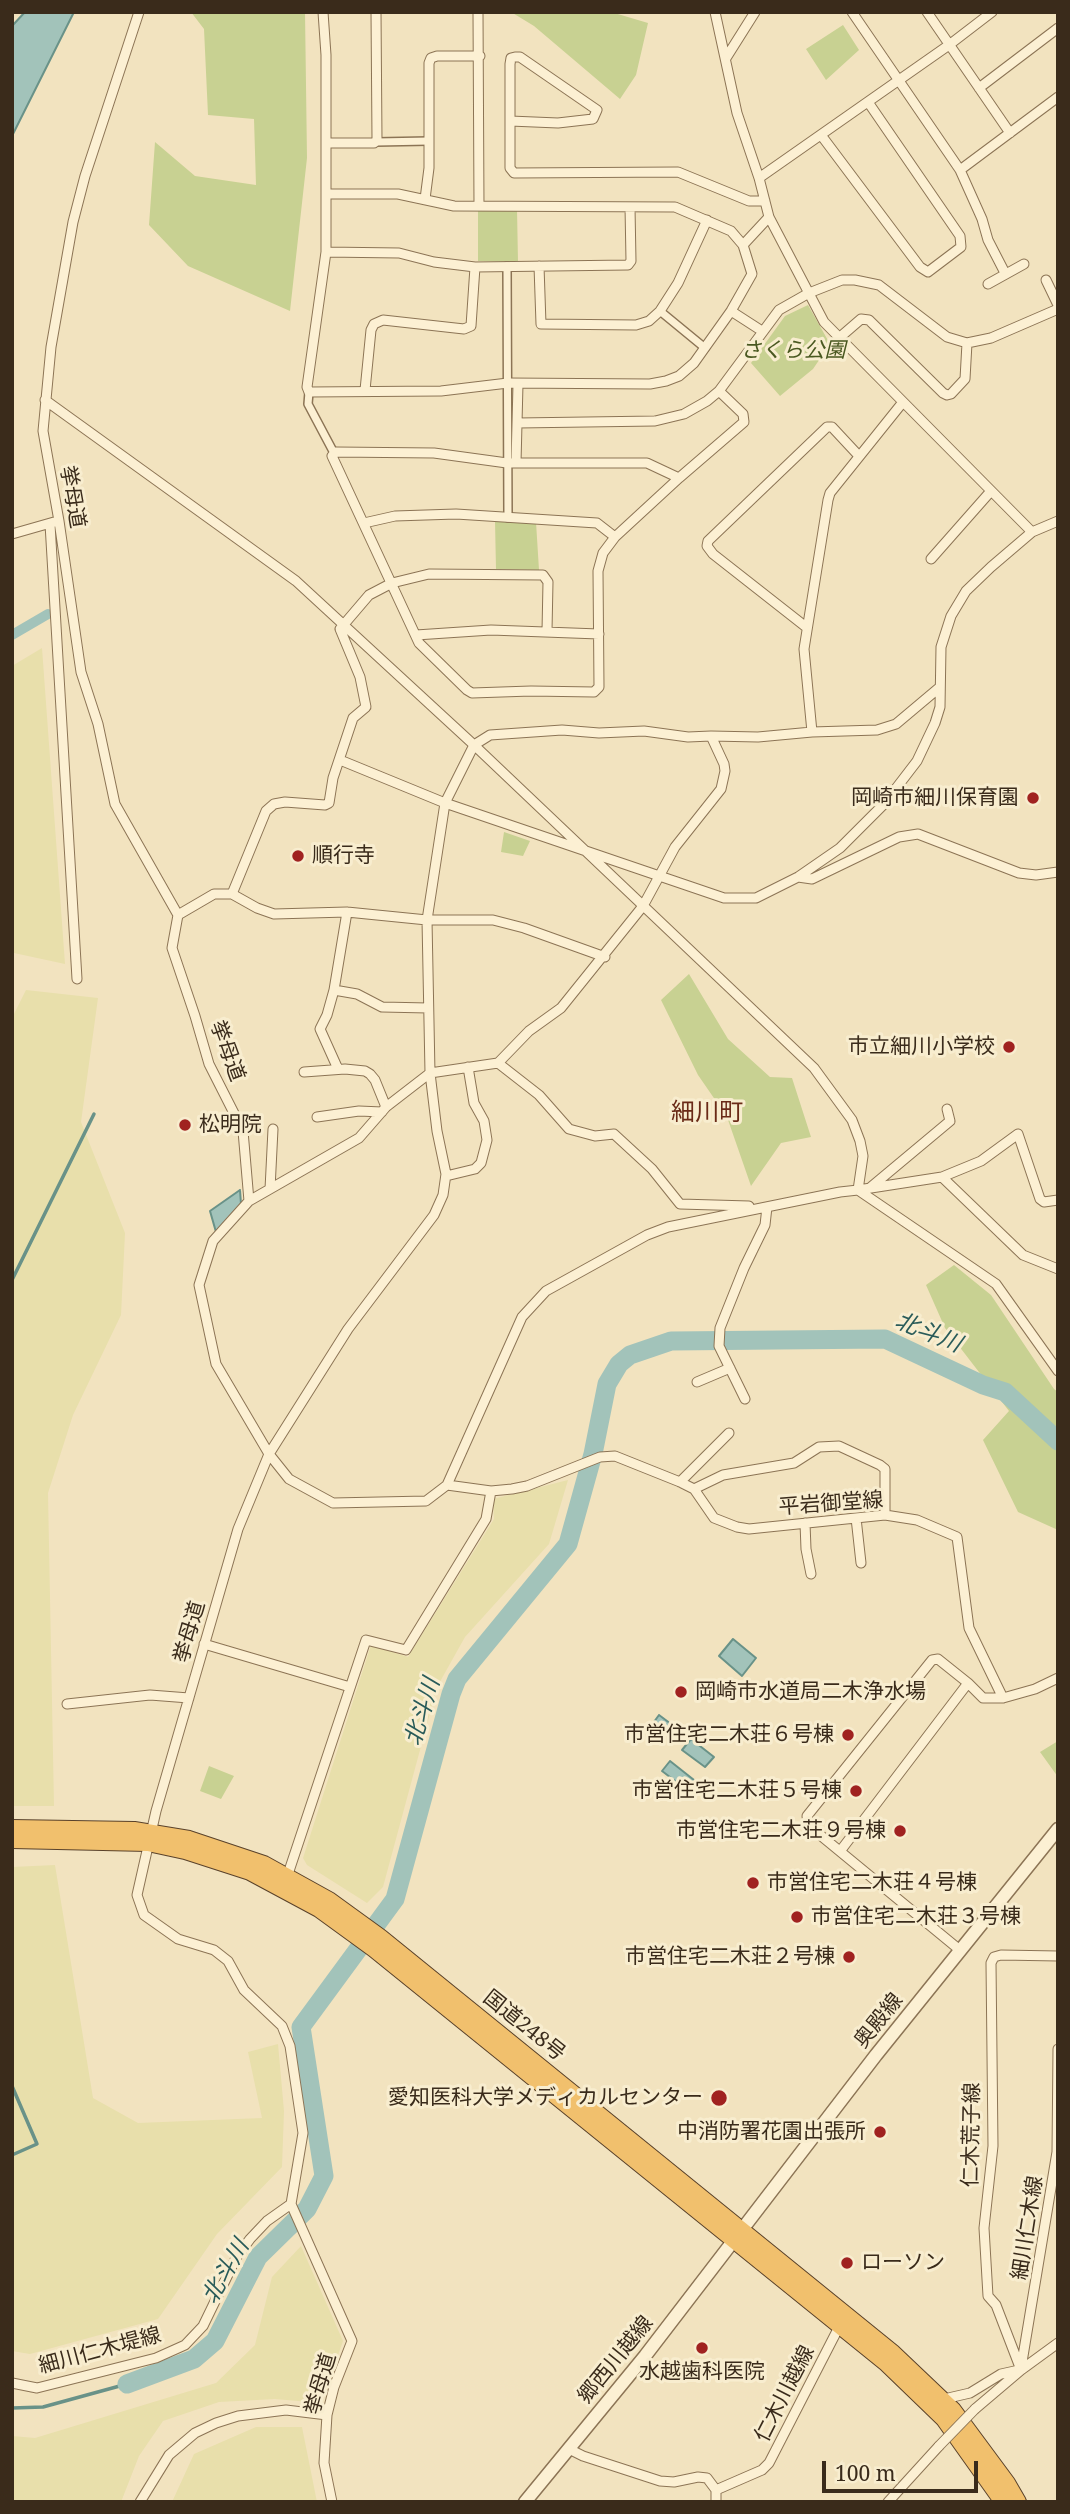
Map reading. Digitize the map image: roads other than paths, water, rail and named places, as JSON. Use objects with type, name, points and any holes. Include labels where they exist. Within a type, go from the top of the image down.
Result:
[{"type":"highway","name":"国道248号","points":[[12,1828],[188,1839],[264,1864],[329,1900],[377,1943],[739,2235],[893,2353],[944,2399],[1007,2483],[1018,2502]]},
{"type":"highway","name":"国道248号","points":[[12,1840],[149,1837],[250,1872],[360,1929]]},
{"type":"highway","name":"国道248号","points":[[739,2235],[839,2325],[886,2363],[944,2419],[1003,2502]]},
{"type":"street","name":"挙母道","points":[[139,12],[85,176],[73,222],[51,347],[43,431],[55,522],[81,672],[98,724],[115,804],[177,915],[172,948],[209,1064],[243,1131],[249,1201]]},
{"type":"street","points":[[323,12],[326,55],[326,252],[307,387],[309,404],[421,645],[469,692],[594,692],[599,687],[599,563],[603,553],[615,537],[744,422],[743,414],[719,391]]},
{"type":"street","points":[[376,12],[376,142]]},
{"type":"street","points":[[478,12],[479,206]]},
{"type":"street","points":[[715,12],[737,113],[769,217],[824,322],[1032,532]]},
{"type":"street","points":[[726,58],[755,12]]},
{"type":"street","points":[[852,12],[960,170],[982,219],[988,240],[1005,273]]},
{"type":"street","points":[[927,12],[1010,133]]},
{"type":"street","points":[[759,178],[992,12]]},
{"type":"street","points":[[979,88],[1058,28]]},
{"type":"street","points":[[425,199],[429,168],[429,63],[431,58],[480,57]]},
{"type":"street","points":[[510,121],[558,124],[593,119],[597,110],[574,92],[515,57],[511,58],[510,64],[510,121],[510,168],[514,173],[678,173],[749,201],[765,201]]},
{"type":"street","points":[[960,170],[1058,97]]},
{"type":"street","points":[[821,135],[920,268],[928,271],[961,247],[960,236],[868,102]]},
{"type":"street","points":[[327,143],[429,141]]},
{"type":"street","points":[[309,392],[441,391],[513,384],[659,383],[686,371],[731,311],[752,274],[743,245],[731,231],[675,208],[454,206],[388,194],[326,194]]},
{"type":"street","points":[[326,252],[399,253],[434,262],[475,267],[628,265],[631,261],[630,207]]},
{"type":"street","points":[[743,245],[769,217]]},
{"type":"street","points":[[539,266],[541,324],[636,326],[649,321],[660,311],[678,283],[707,220]]},
{"type":"street","points":[[988,284],[1024,264]]},
{"type":"street","points":[[507,266],[513,384],[508,518]]},
{"type":"street","points":[[365,390],[371,330],[374,324],[383,320],[469,327],[473,322],[475,267]]},
{"type":"street","points":[[519,423],[666,419],[696,408],[719,391],[779,310],[808,293],[842,280],[879,285],[947,337],[967,343],[991,338],[1058,307],[1046,280]]},
{"type":"street","points":[[660,311],[705,348]]},
{"type":"street","points":[[731,311],[762,331]]},
{"type":"street","points":[[839,338],[861,319],[869,320],[947,395],[965,379],[967,343]]},
{"type":"street","points":[[512,463],[519,423],[513,384]]},
{"type":"street","points":[[45,400],[296,581],[474,745],[814,1068],[852,1120],[860,1141],[863,1156],[858,1190]]},
{"type":"street","points":[[812,732],[804,660],[806,627],[828,500],[830,493],[903,402]]},
{"type":"street","points":[[806,627],[713,554],[707,546],[708,541],[827,427],[832,427],[859,456]]},
{"type":"street","points":[[334,453],[434,453],[512,463],[648,463],[679,478]]},
{"type":"street","points":[[931,559],[991,491]]},
{"type":"street","points":[[364,523],[395,516],[423,514],[508,518],[597,523],[615,537]]},
{"type":"street","points":[[340,760],[445,803],[659,876],[734,900],[757,898],[798,877],[840,848],[884,804],[917,761],[930,736],[940,706],[941,648],[951,616],[966,591],[1032,532],[1058,520]]},
{"type":"street","points":[[12,534],[55,522],[77,979]]},
{"type":"street","points":[[232,894],[266,811],[274,804],[285,802],[329,803],[333,778],[353,718],[366,708],[360,677],[340,629],[369,595],[392,583],[429,574],[542,576],[548,582],[547,631]]},
{"type":"street","points":[[416,635],[491,630],[599,634]]},
{"type":"street","points":[[468,1067],[474,1102],[484,1121],[487,1140],[481,1163],[475,1169],[446,1176],[430,1073],[428,920],[445,803],[474,745],[490,735],[562,730],[599,733],[644,731],[688,737],[862,732],[889,727],[940,687]]},
{"type":"street","points":[[711,736],[724,764],[721,789],[675,847],[643,906],[561,1008],[529,1031],[498,1063],[430,1073],[384,1109],[359,1138],[249,1201],[213,1241],[199,1285],[216,1364],[269,1454],[289,1479],[333,1503],[426,1501],[447,1485],[522,1317],[541,1295],[647,1235],[706,1218],[858,1190],[943,1178],[981,1161],[1018,1134],[1040,1199],[1044,1202],[1058,1200]]},
{"type":"street","points":[[798,877],[812,879],[899,838],[918,834],[1019,873],[1036,875],[1058,872]]},
{"type":"street","points":[[177,915],[214,894],[232,894],[274,914],[347,912],[428,920],[493,920],[524,928],[604,957]]},
{"type":"street","points":[[338,1069],[320,1029],[334,990],[347,912]]},
{"type":"street","points":[[334,990],[357,994],[382,1006],[428,1009]]},
{"type":"street","points":[[498,1063],[538,1095],[569,1129],[595,1136],[614,1134],[652,1169],[680,1204],[768,1207]]},
{"type":"street","points":[[304,1072],[356,1069],[370,1073],[384,1109]]},
{"type":"street","points":[[317,1117],[384,1109]]},
{"type":"street","points":[[870,1188],[950,1121],[947,1110]]},
{"type":"street","points":[[270,1189],[273,1129]]},
{"type":"street","name":"挙母道","points":[[332,2502],[324,2463],[327,2416],[334,2387],[352,2341],[291,2204],[303,2133],[290,2046],[282,2026],[244,1990],[228,1961],[214,1950],[178,1939],[144,1915],[137,1895],[149,1837],[238,1528],[269,1454],[348,1329],[434,1215],[443,1195],[446,1176]]},
{"type":"street","points":[[943,1178],[1023,1255],[1058,1269]]},
{"type":"street","points":[[858,1190],[996,1284],[1058,1371]]},
{"type":"street","points":[[745,1399],[719,1346],[720,1328],[765,1225],[768,1207]]},
{"type":"street","points":[[697,1382],[730,1368]]},
{"type":"street","points":[[680,1482],[729,1433]]},
{"type":"street","points":[[694,1489],[723,1475],[794,1463],[819,1447],[839,1446],[885,1469],[885,1515]]},
{"type":"street","name":"平岩御堂線","points":[[491,1491],[527,1486],[600,1457],[615,1457],[694,1489],[714,1518],[737,1527],[749,1529],[885,1515],[917,1520],[957,1537],[970,1628],[1003,1698]]},
{"type":"street","points":[[287,1877],[366,1640],[405,1650],[486,1519],[491,1491],[447,1485]]},
{"type":"street","points":[[856,1518],[861,1563]]},
{"type":"street","points":[[805,1523],[811,1574]]},
{"type":"street","points":[[204,1644],[350,1687]]},
{"type":"street","points":[[961,1951],[808,1825],[807,1816],[932,1660],[938,1659],[983,1698],[1003,1698],[1035,1689],[1058,1678]]},
{"type":"street","points":[[841,1850],[968,1683]]},
{"type":"street","points":[[67,1704],[150,1695],[189,1698]]},
{"type":"street","name":"奥殿線","points":[[739,2235],[876,2055],[1058,1829]]},
{"type":"street","name":"仁木荒子線","points":[[1021,2370],[996,2305],[988,2296],[984,2228],[993,2146],[991,1963],[994,1957],[1001,1955],[1058,1956]]},
{"type":"street","name":"細川仁木線","points":[[1021,2370],[1057,2152],[1058,2049]]},
{"type":"street","name":"細川仁木堤線","points":[[12,2384],[37,2388],[156,2358],[185,2345],[203,2326],[236,2258],[250,2239],[267,2221],[291,2204]]},
{"type":"street","name":"郷西川越線","points":[[525,2502],[739,2235]]},
{"type":"street","name":"仁木川越線","points":[[716,2490],[762,2470],[769,2463],[839,2325]]},
{"type":"street","points":[[888,2502],[975,2409],[1058,2343]]},
{"type":"street","points":[[944,2399],[970,2393],[1001,2374],[1021,2370]]},
{"type":"street","points":[[140,2502],[169,2455],[195,2433],[216,2423],[238,2416],[286,2410],[327,2416]]},
{"type":"street","points":[[569,2449],[660,2481],[707,2478],[716,2490],[716,2502]]},
{"type":"water","points":[[25,12],[74,12],[12,136],[12,26]]},
{"type":"water","points":[[240,1190],[241,1204],[216,1232],[210,1211]]},
{"type":"water","points":[[733,1639],[756,1658],[742,1676],[719,1656]]},
{"type":"water","points":[[659,1715],[671,1724],[663,1734],[651,1726]]},
{"type":"water","points":[[691,1739],[714,1757],[705,1767],[682,1750]]},
{"type":"water","points":[[670,1761],[694,1780],[687,1790],[662,1771]]},
{"type":"waterway","points":[[12,635],[48,614]]},
{"type":"waterway","points":[[12,1280],[94,1114]]},
{"type":"waterway","name":"北斗川","points":[[127,2384],[194,2359],[215,2341],[258,2257],[307,2209],[324,2176],[301,2027],[395,1899],[457,1679],[568,1544],[593,1454],[607,1384],[619,1364],[630,1355],[671,1341],[885,1339],[983,1385],[1005,1392],[1058,1441]]},
{"type":"waterway","points":[[12,2086],[37,2144],[12,2155]]},
{"type":"waterway","points":[[12,2408],[43,2407],[127,2384]]},
{"type":"place","name":"岡崎市細川保育園","points":[[1033,798]]},
{"type":"place","name":"順行寺","points":[[298,856]]},
{"type":"place","name":"市立細川小学校","points":[[1009,1047]]},
{"type":"place","name":"松明院","points":[[185,1125]]},
{"type":"place","name":"岡崎市水道局二木浄水場","points":[[681,1692]]},
{"type":"place","name":"市営住宅二木荘６号棟","points":[[848,1735]]},
{"type":"place","name":"市営住宅二木荘５号棟","points":[[856,1791]]},
{"type":"place","name":"市営住宅二木荘９号棟","points":[[900,1831]]},
{"type":"place","name":"市営住宅二木荘４号棟","points":[[753,1883]]},
{"type":"place","name":"市営住宅二木荘３号棟","points":[[797,1917]]},
{"type":"place","name":"市営住宅二木荘２号棟","points":[[849,1957]]},
{"type":"place","name":"愛知医科大学メディカルセンター","points":[[719,2098]]},
{"type":"place","name":"中消防署花園出張所","points":[[880,2132]]},
{"type":"place","name":"ローソン","points":[[847,2263]]},
{"type":"place","name":"水越歯科医院","points":[[702,2348]]},
{"type":"district","name":"細川町","points":[[707,1113]]},
{"type":"park label","name":"さくら公園","points":[[793,351]]}]
